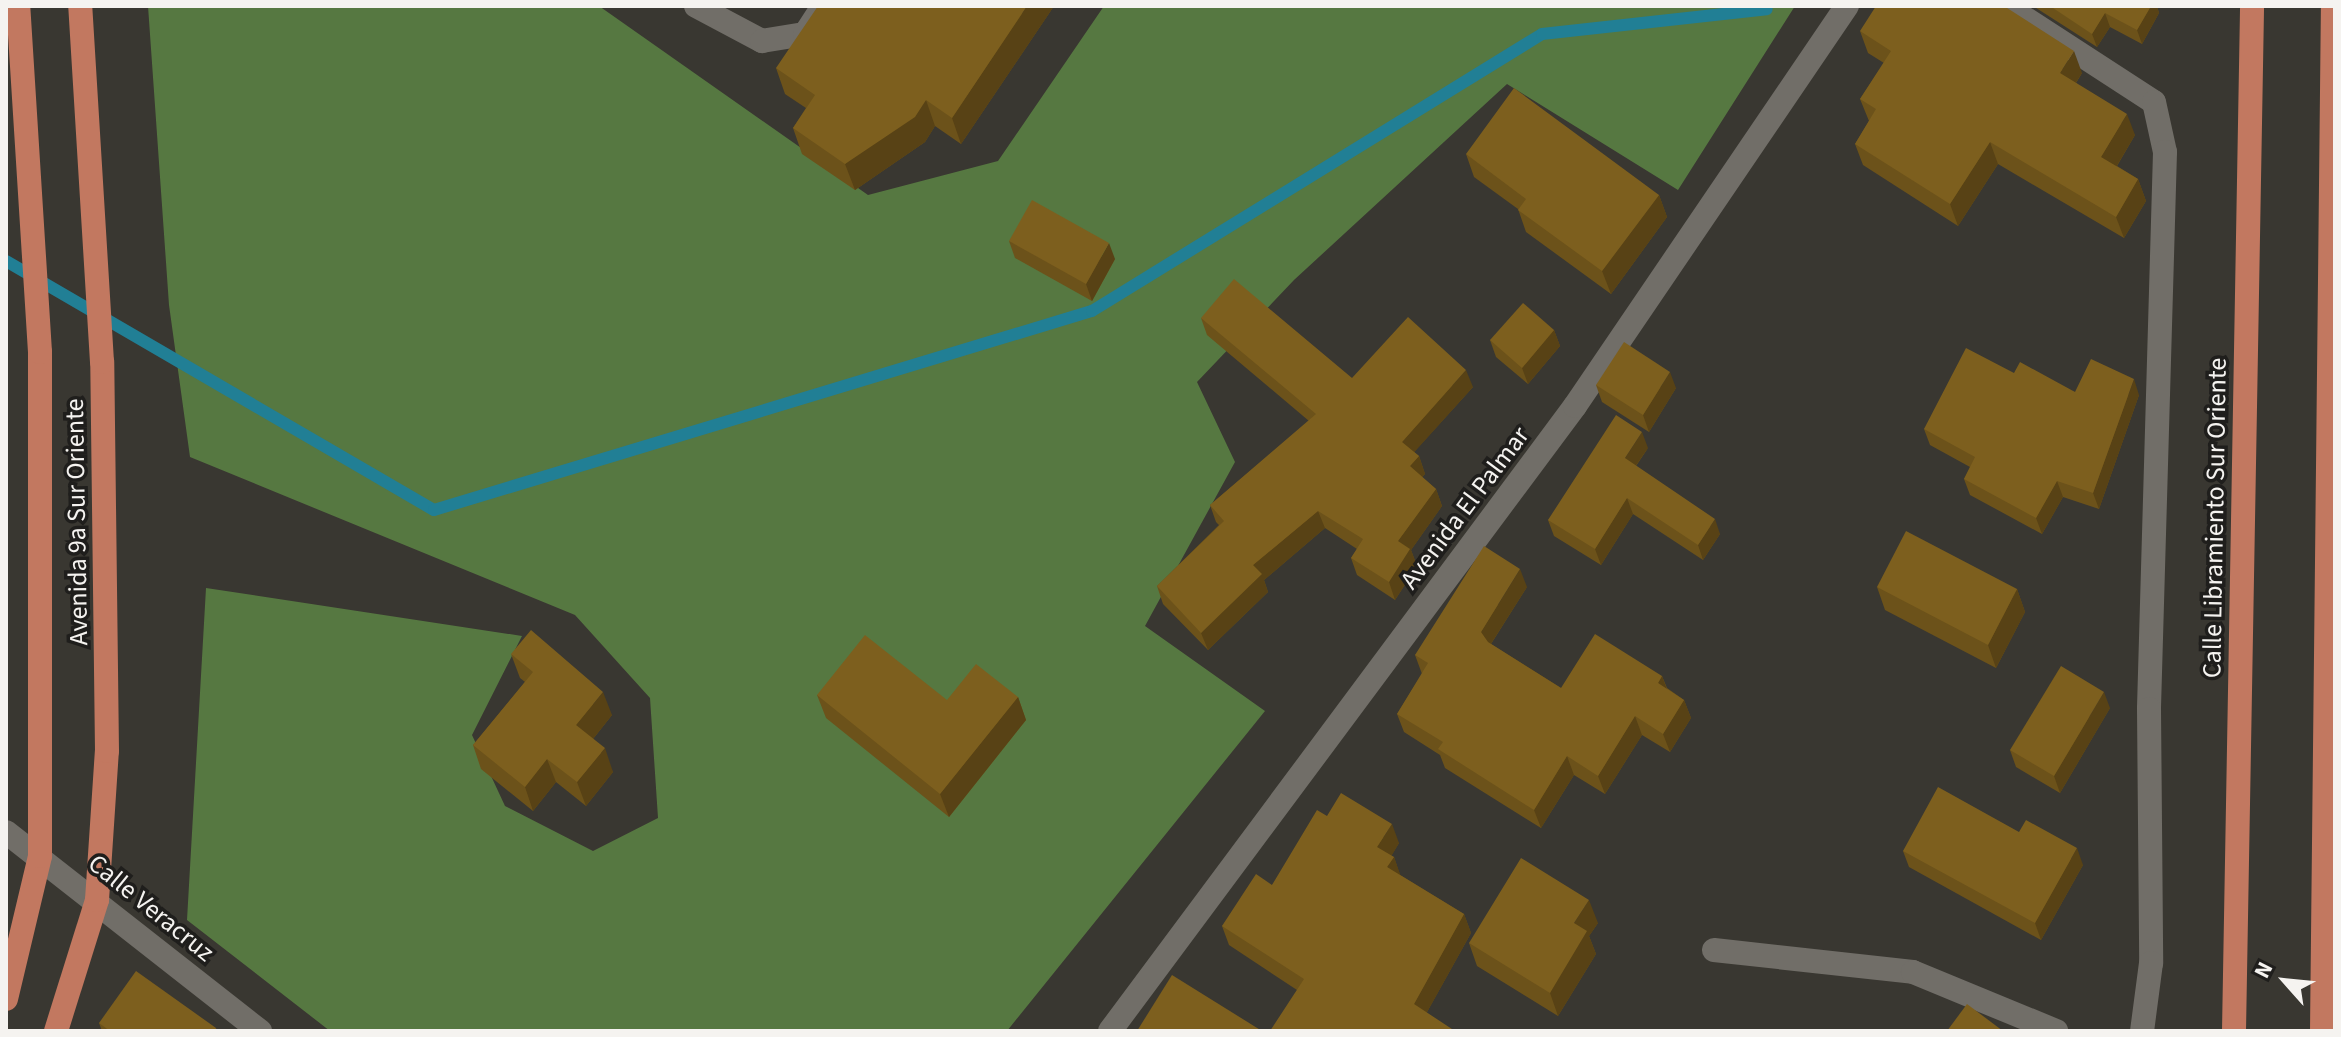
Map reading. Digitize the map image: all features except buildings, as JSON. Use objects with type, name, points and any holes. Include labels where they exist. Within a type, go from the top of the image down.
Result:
[{"type":"main road","name":"Avenida 9a Sur Oriente","points":[[6,999],[40,856],[40,352],[18,6]]},
{"type":"main road","name":"Avenida 9a Sur Oriente","points":[[56,1031],[97,900],[107,751],[102,362],[80,6]]},
{"type":"main road","name":"Calle Libramiento Sur Oriente","points":[[2234,1031],[2252,6]]},
{"type":"main road","points":[[2322,1031],[2333,6]]},
{"type":"street","points":[[696,6],[762,41],[805,34],[823,6]]},
{"type":"street","name":"Avenida El Palmar","points":[[1110,1031],[1575,406],[1847,6]]},
{"type":"street","points":[[2006,6],[2154,102],[2165,152],[2149,709],[2151,963],[2142,1031]]},
{"type":"street","name":"Calle Veracruz","points":[[6,832],[97,900],[260,1031]]},
{"type":"street","points":[[1714,950],[1913,972],[2056,1031]]},
{"type":"green space","points":[[148,6],[599,6],[868,195],[998,161],[1104,6],[1795,6],[1678,190],[1507,84],[1294,280],[1197,382],[1235,462],[1145,626],[1265,711],[1007,1031],[330,1031],[187,920],[206,588],[522,636],[472,735],[505,806],[593,851],[658,818],[650,698],[575,615],[190,457],[169,305]]},
{"type":"waterway","points":[[6,261],[434,510],[1092,311],[1542,34],[1767,9]]}]
